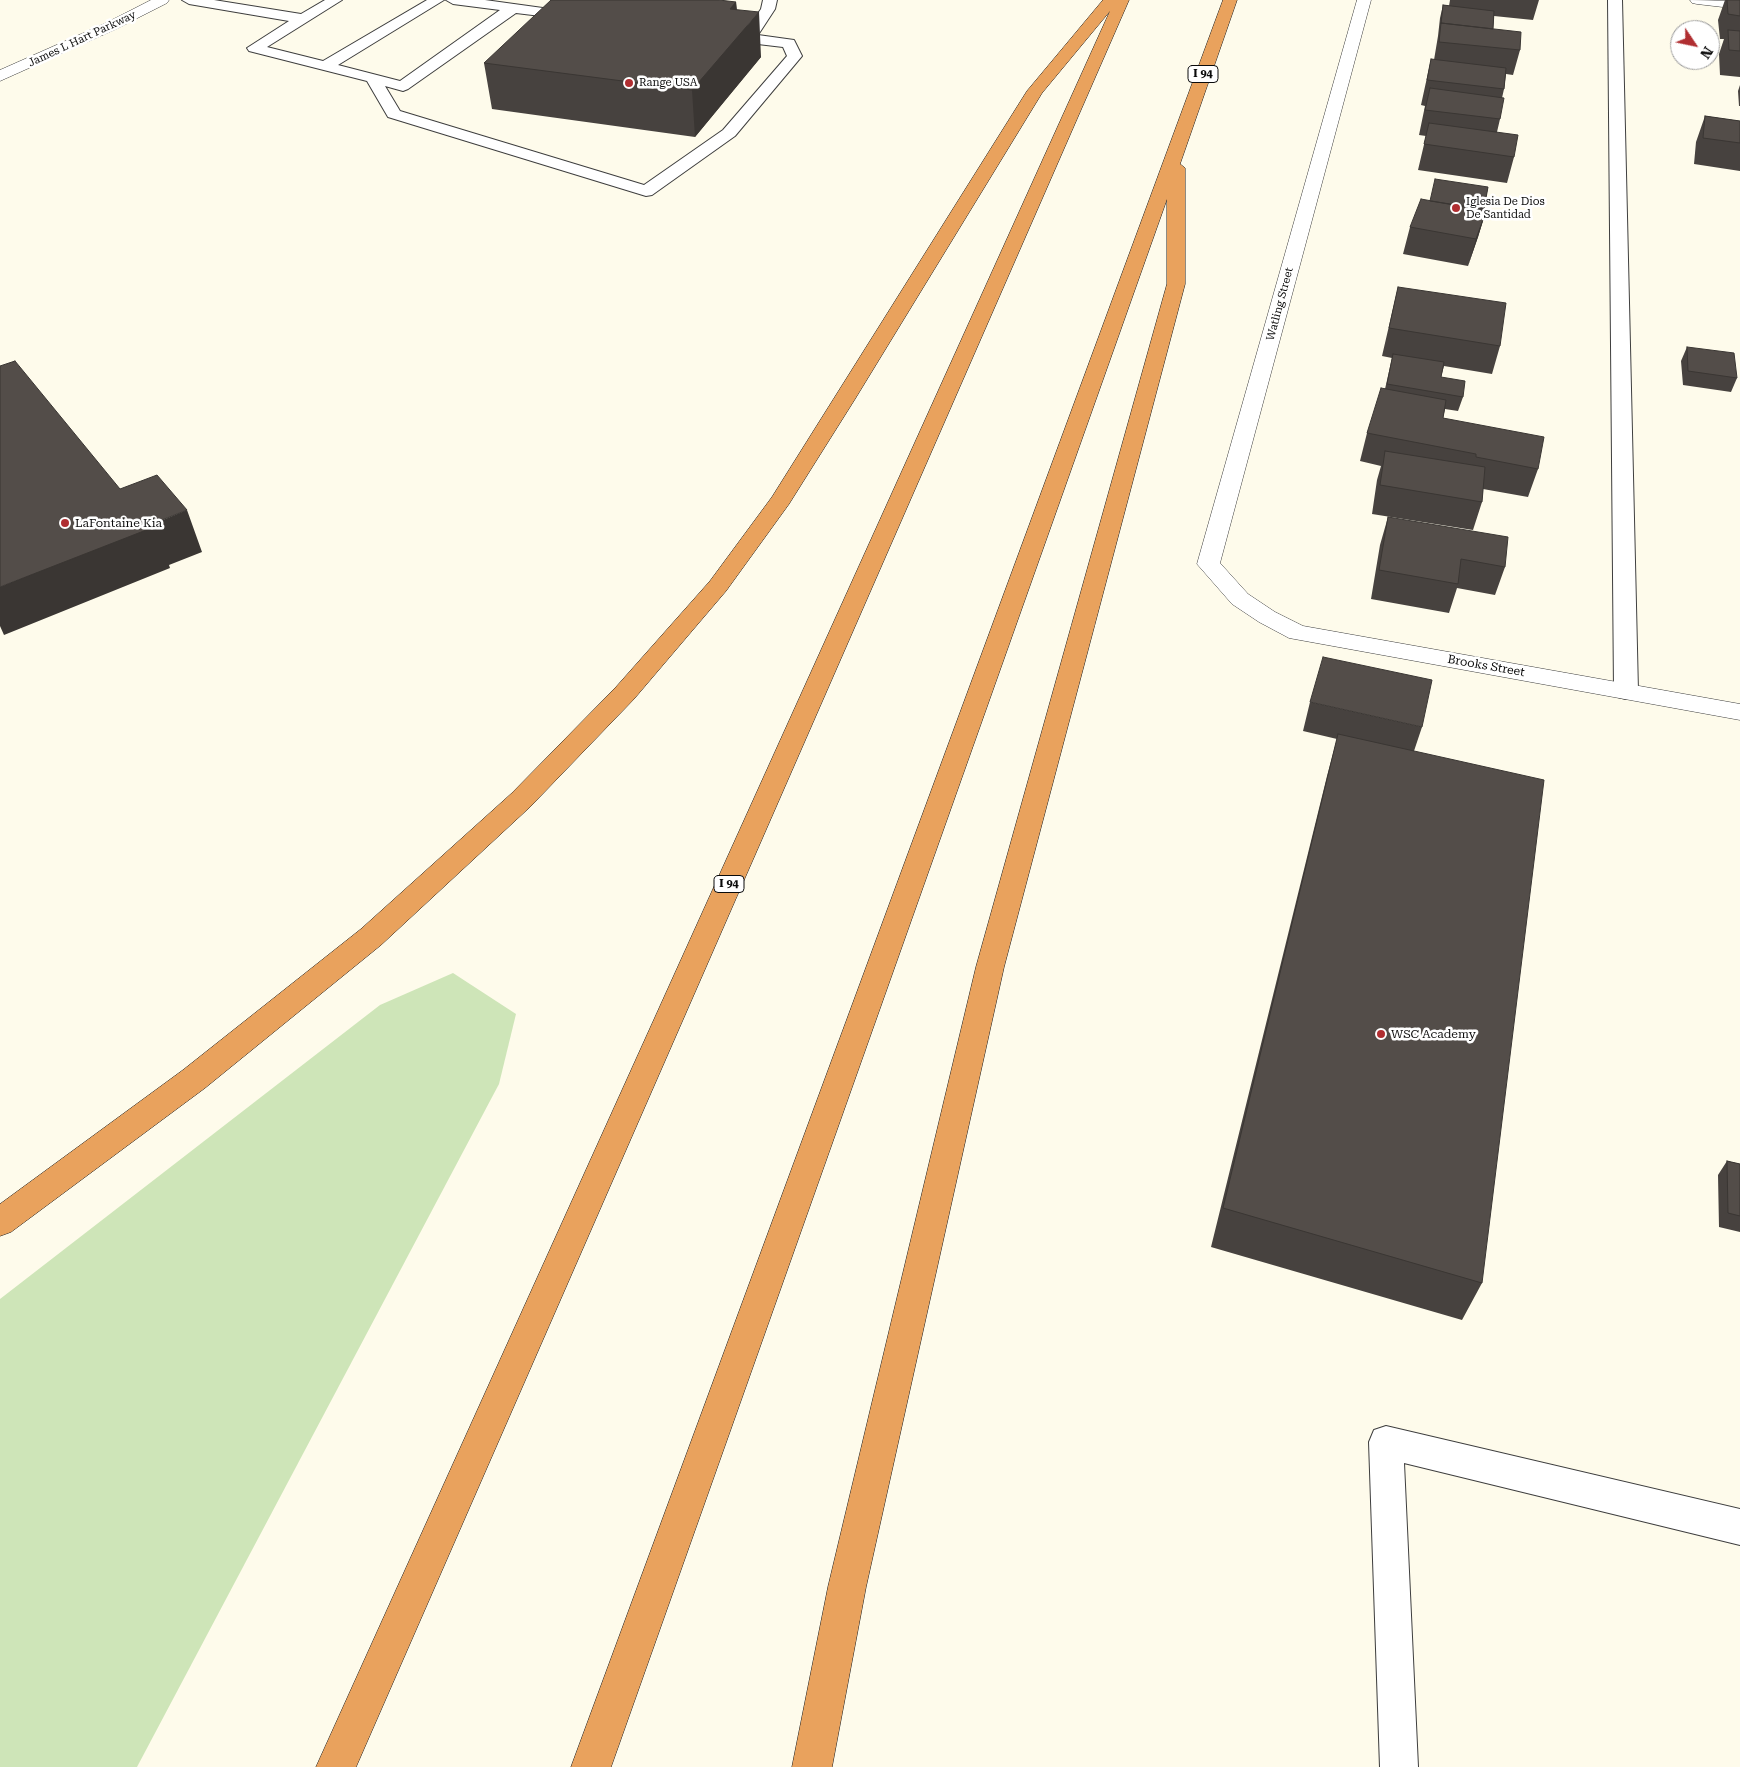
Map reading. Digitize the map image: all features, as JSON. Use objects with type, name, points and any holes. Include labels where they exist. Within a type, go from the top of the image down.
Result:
[{"type":"highway","points":[[0,1222],[194,1079],[371,937],[521,800],[625,693],[718,586],[781,499],[1035,91],[1111,0]]},
{"type":"highway","name":"I 94","points":[[336,1767],[1122,0]]},
{"type":"highway","name":"I 94","points":[[591,1767],[1230,0]]},
{"type":"highway","points":[[812,1767],[847,1587],[990,967],[1176,284],[1176,148]]},
{"type":"street","name":"James L Hart Parkway","points":[[0,76],[111,26],[162,0]]},
{"type":"street","name":"Watling Street","points":[[1240,599],[1208,564],[1364,0]]},
{"type":"street","points":[[1697,0],[1740,5]]},
{"type":"street","name":"Brooks Street","points":[[1240,599],[1267,617],[1297,633],[1740,712]]},
{"type":"lane","points":[[189,0],[303,19]]},
{"type":"lane","points":[[335,0],[254,48],[403,86],[513,8]]},
{"type":"lane","points":[[325,66],[437,0]]},
{"type":"lane","points":[[453,0],[586,18]]},
{"type":"lane","points":[[748,39],[768,9],[770,0]]},
{"type":"lane","points":[[1615,0],[1626,691]]},
{"type":"lane","points":[[373,78],[394,114],[646,190],[729,133],[795,56],[789,43],[711,34]]},
{"type":"lane","points":[[1399,1767],[1386,1442],[1740,1527]]},
{"type":"green space","points":[[453,973],[516,1014],[499,1084],[137,1767],[0,1767],[0,1299],[380,1005]]},
{"type":"building","points":[[551,0],[719,0],[736,2],[730,9],[759,12],[692,90],[484,63]]},
{"type":"building","points":[[1727,0],[1740,0],[1740,16],[1728,14]]},
{"type":"building","points":[[1443,5],[1494,11],[1493,29],[1441,23]]},
{"type":"building","points":[[1441,23],[1521,32],[1520,50],[1439,42]]},
{"type":"building","points":[[1728,30],[1740,31],[1740,51],[1729,50]]},
{"type":"building","points":[[1431,59],[1506,68],[1504,89],[1427,80]]},
{"type":"building","points":[[1430,88],[1504,98],[1500,119],[1425,110]]},
{"type":"building","points":[[1705,116],[1740,121],[1740,143],[1703,138]]},
{"type":"building","points":[[1429,123],[1518,135],[1514,157],[1424,144]]},
{"type":"building","points":[[1435,179],[1488,187],[1484,209],[1430,201]]},
{"type":"building","points":[[1421,199],[1486,211],[1476,239],[1410,227]]},
{"type":"building","points":[[1398,287],[1506,303],[1500,346],[1389,328]]},
{"type":"building","points":[[1687,347],[1734,353],[1737,378],[1688,371]]},
{"type":"building","points":[[1393,354],[1444,362],[1441,377],[1465,381],[1463,397],[1387,384]]},
{"type":"building","name":"LaFontaine Kia","points":[[15,361],[120,489],[157,475],[187,510],[152,524],[154,527],[0,587],[0,366]]},
{"type":"building","points":[[1381,388],[1446,400],[1443,418],[1544,437],[1538,469],[1476,457],[1476,454],[1367,433]]},
{"type":"building","points":[[1385,451],[1485,467],[1482,502],[1380,485]]},
{"type":"building","points":[[1388,517],[1508,537],[1505,567],[1461,559],[1458,584],[1379,570]]},
{"type":"building","points":[[1323,657],[1432,680],[1422,727],[1310,702]]},
{"type":"building","name":"WSC Academy","points":[[1338,734],[1544,780],[1482,1283],[1223,1208]]},
{"type":"building","points":[[1727,1161],[1740,1164],[1740,1216],[1728,1213]]},
{"type":"place","name":"Range USA","points":[[629,83]]},
{"type":"place","name":"Iglesia De Dios De Santidad","points":[[1456,208]]},
{"type":"place","name":"LaFontaine Kia","points":[[65,523]]},
{"type":"place","name":"WSC Academy","points":[[1381,1034]]}]
